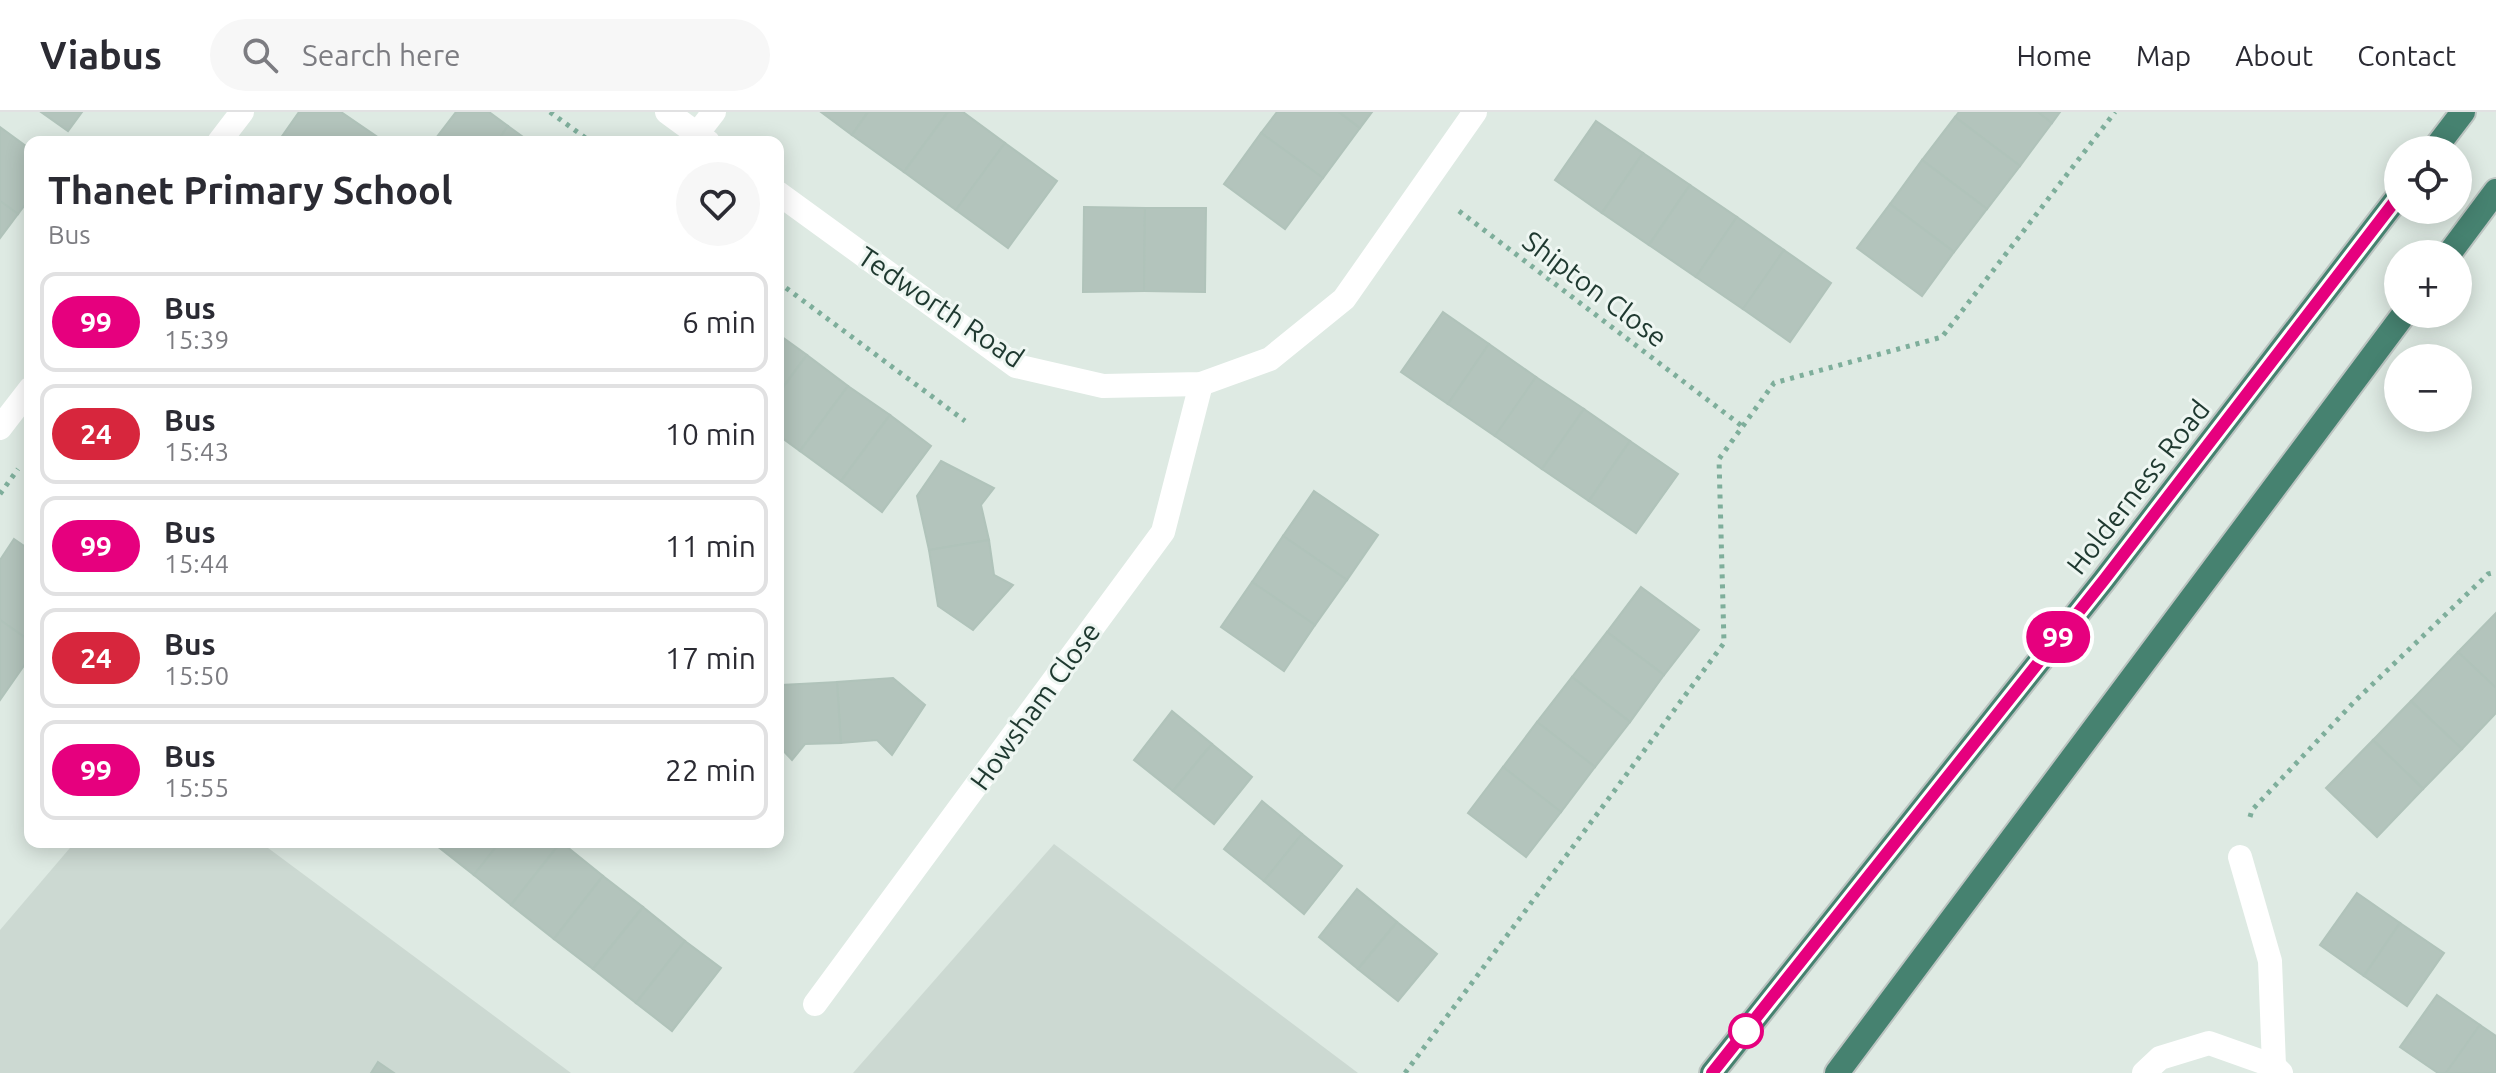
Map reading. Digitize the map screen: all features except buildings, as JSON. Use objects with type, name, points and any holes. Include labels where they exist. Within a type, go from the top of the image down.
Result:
[{"type":"highway","points":[[2445,136],[2463,112]]},
{"type":"highway","points":[[2459,240],[2496,191]]},
{"type":"highway","name":"Holderness Road","points":[[1712,1073],[2104,580],[2384,215]]},
{"type":"highway","points":[[1837,1073],[2394,328]]},
{"type":"street","points":[[224,136],[242,112]]},
{"type":"street","points":[[667,112],[699,136]]},
{"type":"street","points":[[703,136],[714,112]]},
{"type":"street","name":"Tedworth Road","points":[[784,197],[1016,366],[1103,386],[1201,384],[1270,359],[1344,299],[1475,112]]},
{"type":"street","name":"Howsham Close","points":[[815,1004],[1163,532],[1201,384]]},
{"type":"street","points":[[0,428],[24,397]]},
{"type":"street","points":[[2144,1073],[2160,1058],[2209,1043],[2277,1069],[2270,961],[2240,857]]},
{"type":"path","points":[[550,112],[583,136]]},
{"type":"path","points":[[1405,1073],[1724,643],[1719,459],[1742,426],[1774,383],[1942,337],[2115,112]]},
{"type":"path","name":"Shipton Close","points":[[1423,184],[1742,426]]},
{"type":"path","points":[[784,286],[965,421]]},
{"type":"path","points":[[0,494],[22,463]]},
{"type":"path","points":[[2240,857],[2252,810],[2355,701],[2488,574],[2496,572]]},
{"type":"shaded area","points":[[1054,844],[1358,1073],[853,1073]]},
{"type":"shaded area","points":[[70,848],[268,848],[571,1073],[0,1073],[0,930]]},
{"type":"bus line","name":"99","points":[[1712,1073],[2104,580],[2384,215]]}]
